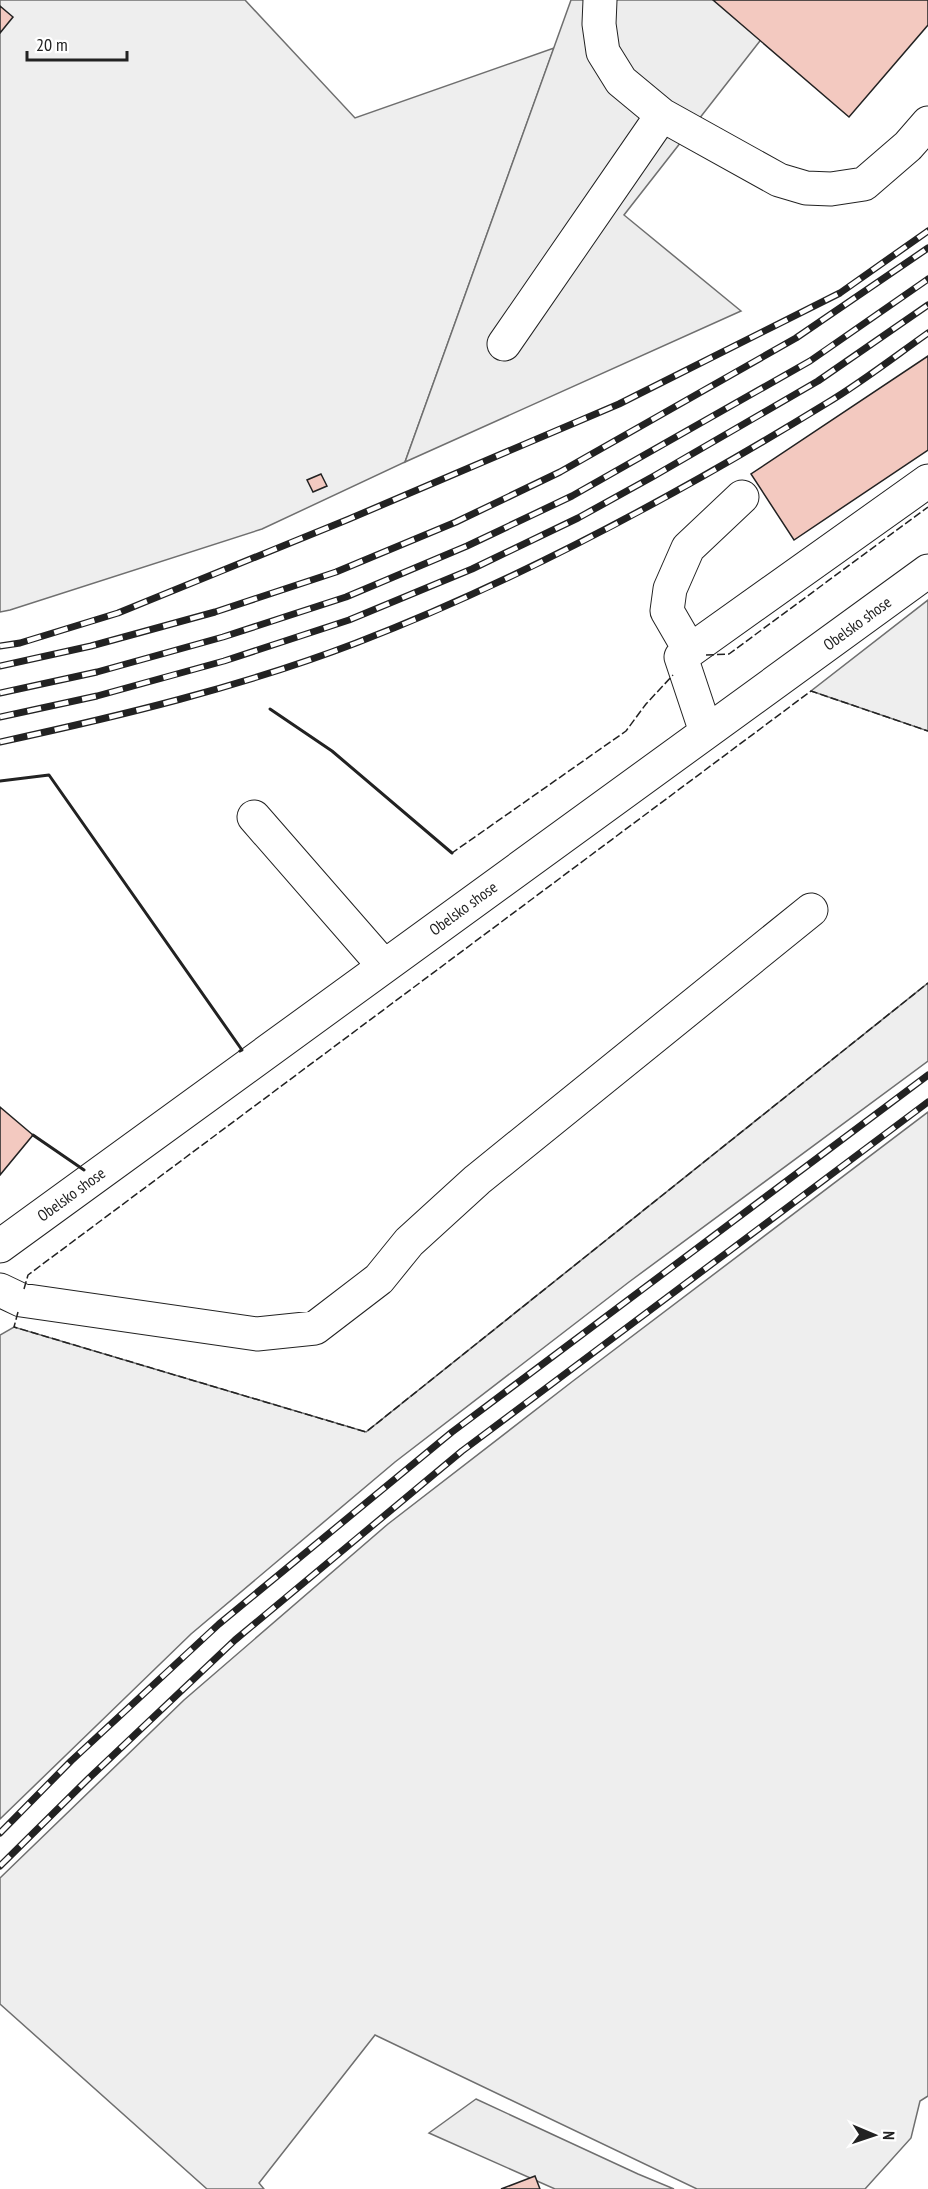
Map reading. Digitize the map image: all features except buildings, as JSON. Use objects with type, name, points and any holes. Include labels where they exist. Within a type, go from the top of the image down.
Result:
[{"type":"street","points":[[600,0],[599,24],[603,52],[621,81],[662,115],[779,180],[807,188],[831,189],[864,184],[908,146],[928,123]]},
{"type":"street","points":[[504,344],[662,115]]},
{"type":"street","points":[[706,732],[681,657],[928,481]]},
{"type":"street","points":[[689,650],[667,611],[670,589],[688,548],[742,497]]},
{"type":"street","name":"Obelsko shose","points":[[0,1246],[928,571]]},
{"type":"street","points":[[254,817],[384,966]]},
{"type":"street","points":[[0,1290],[21,1300],[258,1334],[315,1328],[380,1279],[408,1242],[477,1179],[811,910]]},
{"type":"shaded area","points":[[0,0],[245,0],[355,118],[554,48],[405,462],[262,529],[0,612]]},
{"type":"shaded area","points":[[571,0],[792,0],[624,215],[741,311],[405,462]]},
{"type":"shaded area","points":[[928,600],[928,731],[811,691]]},
{"type":"shaded area","points":[[928,983],[928,1061],[629,1282],[395,1462],[191,1634],[0,1819],[0,1335],[14,1327],[366,1432]]},
{"type":"shaded area","points":[[928,1112],[928,2096],[920,2101],[911,2138],[865,2189],[697,2189],[375,2035],[259,2183],[264,2189],[207,2189],[0,2004],[0,1878],[184,1700],[388,1524]]},
{"type":"shaded area","points":[[476,2099],[674,2189],[555,2189],[429,2133]]},
{"type":"railway","points":[[0,646],[20,643],[118,613],[349,519],[619,404],[840,293],[928,231]]},
{"type":"railway","points":[[0,666],[91,646],[215,612],[336,572],[456,522],[560,472],[796,338],[928,248]]},
{"type":"railway","points":[[0,693],[97,672],[223,637],[346,597],[467,546],[572,496],[810,361],[928,279]]},
{"type":"railway","points":[[0,717],[97,696],[224,661],[349,620],[472,569],[578,518],[654,476],[818,381],[928,305]]},
{"type":"railway","points":[[0,742],[135,711],[269,673],[356,643],[478,592],[597,534],[713,470],[840,395],[928,333]]},
{"type":"railway","points":[[0,1833],[71,1761],[219,1624],[452,1432],[928,1075]]},
{"type":"railway","points":[[0,1866],[235,1640],[462,1451],[928,1102]]},
{"type":"fence","points":[[706,655],[729,654],[928,507]]},
{"type":"fence","points":[[270,709],[332,751],[452,853],[626,731],[646,704],[673,675]]},
{"type":"fence","points":[[24,1289],[28,1275],[811,691],[928,731]]},
{"type":"fence","points":[[18,1312],[14,1327],[366,1432],[928,983]]},
{"type":"wall","points":[[270,709],[332,751],[452,853]]},
{"type":"wall","points":[[0,781],[49,775],[242,1050],[240,1051]]},
{"type":"wall","points":[[33,1135],[84,1170]]}]
